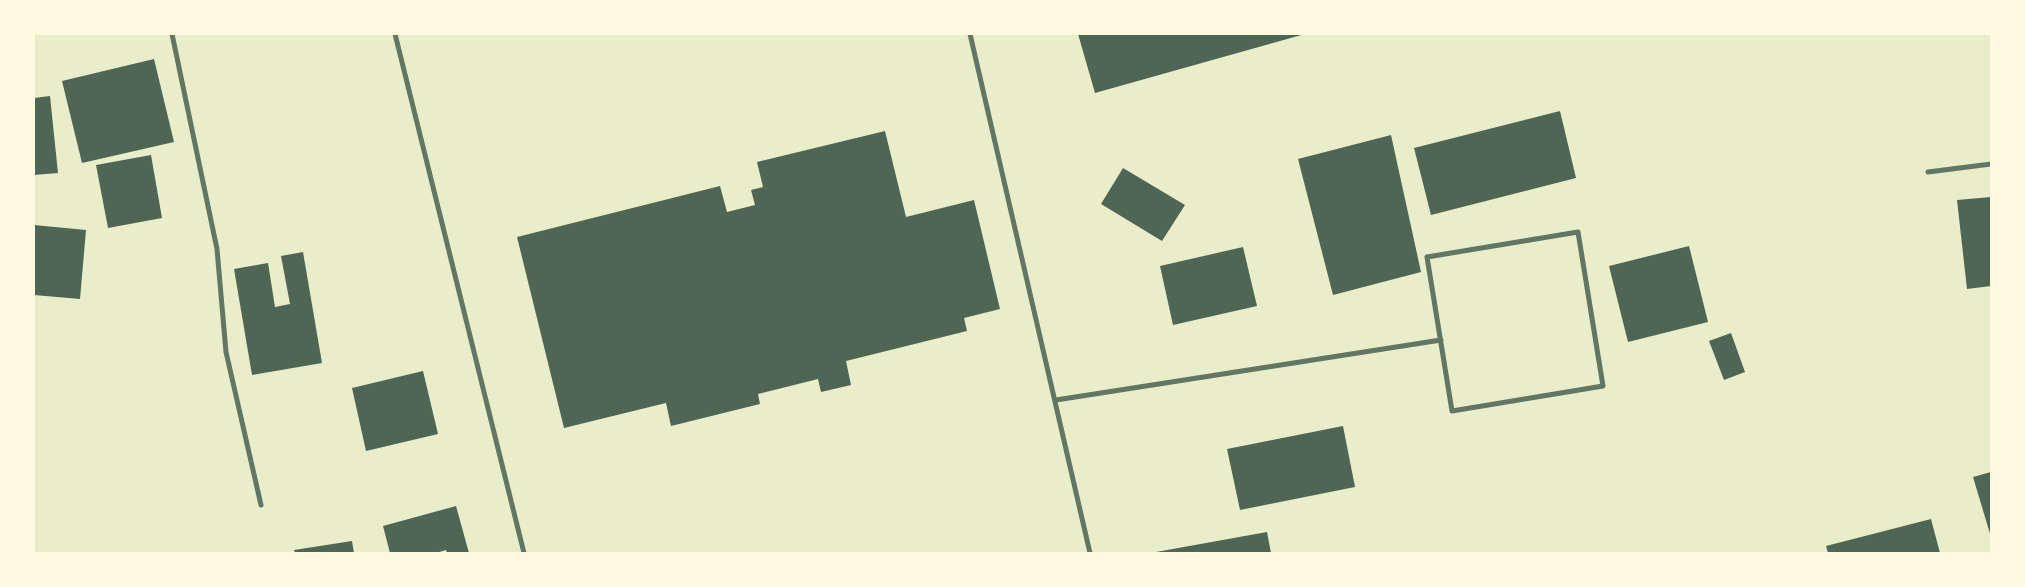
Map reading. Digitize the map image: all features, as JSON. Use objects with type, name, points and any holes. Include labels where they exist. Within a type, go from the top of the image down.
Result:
[{"type":"street","points":[[172,34],[218,249],[226,352],[261,505]]},
{"type":"street","points":[[395,34],[524,553]]},
{"type":"street","points":[[970,34],[1090,553]]},
{"type":"street","points":[[1928,172],[1991,164]]},
{"type":"street","points":[[1578,232],[1603,386],[1452,411],[1441,340],[1427,257],[1578,232]]},
{"type":"street","points":[[1056,400],[1441,340]]},
{"type":"building","points":[[1078,34],[1305,34],[1095,93]]},
{"type":"building","points":[[154,59],[174,142],[82,163],[62,81]]},
{"type":"building","points":[[50,96],[58,173],[34,175],[34,98]]},
{"type":"building","points":[[1560,111],[1576,178],[1431,215],[1414,148]]},
{"type":"building","points":[[885,131],[906,217],[974,200],[1000,309],[964,318],[967,331],[846,361],[851,385],[821,392],[818,379],[758,394],[760,404],[671,426],[666,403],[564,428],[517,237],[720,186],[727,212],[755,205],[751,190],[763,187],[757,162]]},
{"type":"building","points":[[1391,135],[1421,272],[1333,295],[1298,159]]},
{"type":"building","points":[[151,155],[162,218],[108,228],[96,165]]},
{"type":"building","points":[[1123,168],[1185,205],[1162,241],[1101,204]]},
{"type":"building","points":[[1991,197],[1991,286],[1967,289],[1957,200]]},
{"type":"building","points":[[34,225],[86,230],[80,299],[34,295]]},
{"type":"building","points":[[1689,246],[1708,322],[1628,342],[1609,266]]},
{"type":"building","points":[[1243,247],[1257,306],[1173,325],[1160,266]]},
{"type":"building","points":[[303,252],[322,363],[252,375],[234,269],[268,263],[275,307],[290,304],[281,256]]},
{"type":"building","points":[[1731,333],[1745,372],[1724,380],[1709,341]]},
{"type":"building","points":[[423,371],[438,434],[366,451],[352,388]]},
{"type":"building","points":[[1343,426],[1355,487],[1240,510],[1227,449]]},
{"type":"building","points":[[1991,472],[1991,537],[1973,477]]},
{"type":"building","points":[[456,506],[469,553],[447,553],[446,550],[436,553],[390,553],[383,526]]},
{"type":"building","points":[[1931,519],[1940,553],[1828,553],[1826,546]]},
{"type":"building","points":[[1267,532],[1271,553],[1156,553],[1156,552]]},
{"type":"building","points":[[352,541],[354,553],[295,553],[294,550]]}]
